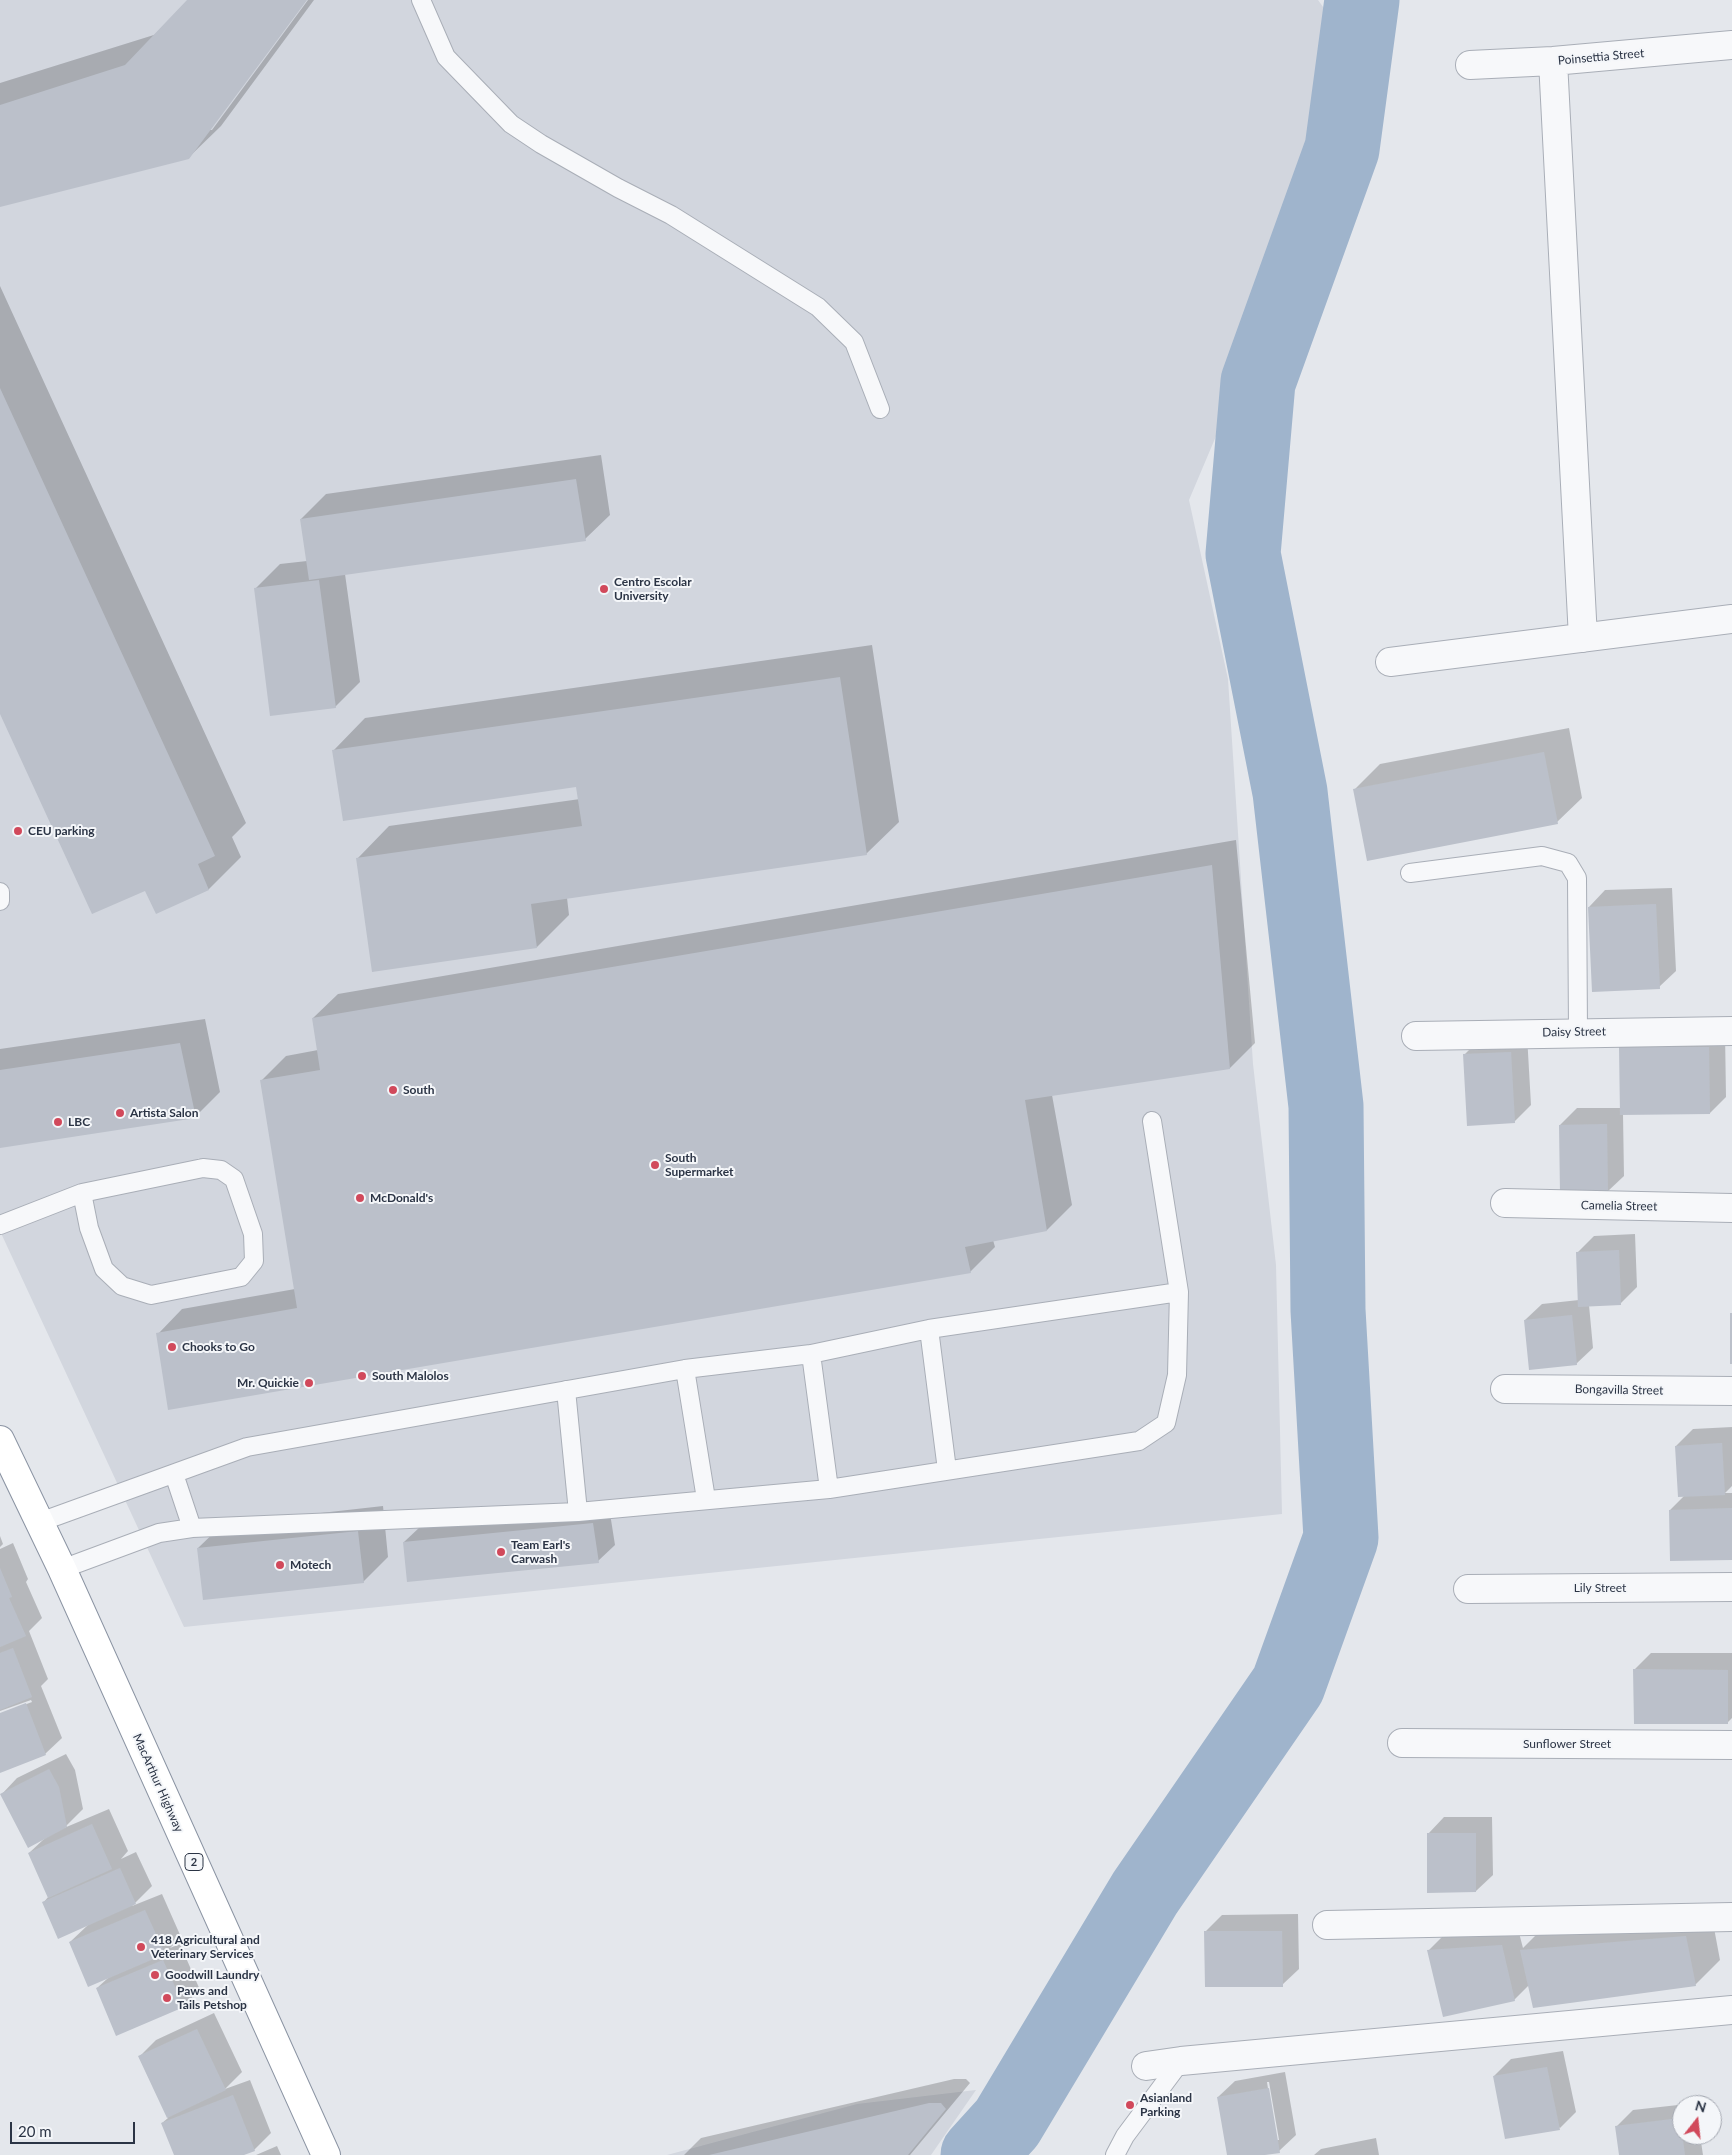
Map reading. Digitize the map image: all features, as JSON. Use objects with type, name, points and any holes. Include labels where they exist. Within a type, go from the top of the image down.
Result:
[{"type":"highway","name":"MacArthur Highway","points":[[0,1440],[62,1569],[326,2155]]},
{"type":"street","name":"Poinsettia Street","points":[[1470,65],[1553,61],[1732,45]]},
{"type":"street","points":[[1553,61],[1583,638]]},
{"type":"street","points":[[1390,662],[1732,620]]},
{"type":"street","name":"Daisy Street","points":[[1416,1036],[1732,1031]]},
{"type":"street","name":"Camelia Street","points":[[1505,1203],[1732,1208]]},
{"type":"street","name":"Bongavilla Street","points":[[1506,1389],[1732,1391]]},
{"type":"street","name":"Lily Street","points":[[1468,1588],[1732,1587]]},
{"type":"street","name":"Sunflower Street","points":[[1402,1743],[1732,1745]]},
{"type":"street","points":[[1327,1925],[1732,1917]]},
{"type":"street","points":[[1146,2066],[1181,2061],[1732,2010]]},
{"type":"lane","points":[[421,0],[446,57],[511,124],[592,173],[671,215],[818,307],[854,342],[880,409]]},
{"type":"lane","points":[[1410,873],[1542,856],[1568,863],[1577,878],[1578,1032]]},
{"type":"lane","points":[[0,892],[0,900]]},
{"type":"lane","points":[[62,1569],[159,1533],[192,1528],[578,1512],[830,1489],[1139,1442],[1166,1423],[1177,1375],[1179,1292],[1152,1121]]},
{"type":"lane","points":[[0,1225],[82,1193],[203,1168],[221,1170],[234,1179],[253,1234],[254,1261],[241,1277],[151,1296],[122,1286],[104,1269],[89,1228],[82,1193]]},
{"type":"lane","points":[[40,1522],[247,1447],[685,1369],[811,1354],[930,1329],[1179,1292]]},
{"type":"lane","points":[[930,1329],[947,1470]]},
{"type":"lane","points":[[811,1354],[830,1489]]},
{"type":"lane","points":[[685,1369],[706,1500]]},
{"type":"lane","points":[[566,1390],[578,1512]]},
{"type":"lane","points":[[174,1474],[192,1528]]},
{"type":"lane","points":[[1115,2155],[1125,2136],[1181,2061]]},
{"type":"shaded area","name":"Centro Escolar University","points":[[0,0],[1318,0],[1331,18],[1343,109],[1321,188],[1189,500],[1228,679],[1253,1064],[1276,1265],[1282,1514],[184,1627],[0,1231]]},
{"type":"shaded area","points":[[976,2090],[931,2155],[667,2155],[857,2104]]},
{"type":"building","points":[[187,0],[307,0],[189,159],[0,207],[0,105],[125,65]]},
{"type":"building","points":[[0,388],[215,856],[198,864],[209,890],[156,914],[145,891],[92,914],[0,714]]},
{"type":"building","points":[[576,479],[586,541],[309,580],[300,519]]},
{"type":"building","points":[[319,580],[336,708],[270,716],[254,588]]},
{"type":"building","points":[[840,677],[867,855],[531,904],[537,948],[372,972],[356,858],[582,826],[576,787],[343,821],[332,750]]},
{"type":"building","points":[[1544,752],[1558,824],[1367,861],[1353,789]]},
{"type":"building","name":"South Supermarket","points":[[1212,865],[1230,1069],[1025,1100],[1047,1231],[965,1247],[971,1273],[168,1410],[156,1333],[297,1308],[260,1080],[320,1070],[312,1018]]},
{"type":"building","points":[[1656,904],[1660,989],[1592,992],[1588,907]]},
{"type":"building","points":[[180,1043],[196,1118],[0,1148],[0,1070]]},
{"type":"building","points":[[1619,1047],[1709,1047],[1710,1114],[1620,1115]]},
{"type":"building","points":[[1511,1052],[1515,1123],[1467,1126],[1463,1054]]},
{"type":"building","points":[[1607,1124],[1608,1194],[1560,1194],[1559,1125]]},
{"type":"building","points":[[1619,1250],[1621,1305],[1578,1307],[1576,1252]]},
{"type":"building","points":[[1730,1313],[1732,1313],[1732,1364],[1730,1364]]},
{"type":"building","points":[[1572,1315],[1577,1365],[1529,1370],[1524,1320]]},
{"type":"building","points":[[1722,1443],[1725,1495],[1678,1497],[1675,1446]]},
{"type":"building","points":[[1732,1508],[1732,1560],[1670,1561],[1669,1510]]},
{"type":"building","name":"Team Earl's Carwash","points":[[593,1523],[599,1563],[407,1582],[403,1542]]},
{"type":"building","name":"Motech","points":[[358,1531],[364,1583],[203,1600],[197,1548]]},
{"type":"building","points":[[0,1568],[12,1597],[9,1598],[26,1636],[0,1647]]},
{"type":"building","points":[[13,1648],[32,1697],[0,1710],[0,1653]]},
{"type":"building","points":[[1633,1669],[1728,1670],[1728,1724],[1634,1724]]},
{"type":"building","points":[[26,1703],[46,1755],[0,1773],[0,1713]]},
{"type":"building","points":[[49,1769],[59,1787],[67,1827],[28,1848],[0,1794]]},
{"type":"building","points":[[92,1824],[112,1869],[48,1898],[28,1853]]},
{"type":"building","points":[[1427,1833],[1476,1833],[1476,1892],[1427,1893]]},
{"type":"building","points":[[120,1868],[136,1904],[58,1939],[42,1902]]},
{"type":"building","points":[[145,1910],[165,1954],[88,1987],[69,1942]]},
{"type":"building","points":[[1204,1931],[1282,1931],[1283,1987],[1205,1987]]},
{"type":"building","points":[[1686,1936],[1696,1986],[1533,2008],[1520,1950]]},
{"type":"building","points":[[1502,1945],[1515,2001],[1443,2017],[1427,1950]]},
{"type":"building","points":[[163,1960],[184,2007],[116,2036],[96,1988]]},
{"type":"building","points":[[197,2029],[226,2090],[167,2118],[138,2056]]},
{"type":"building","points":[[1547,2067],[1560,2130],[1505,2139],[1493,2076]]},
{"type":"building","points":[[1269,2088],[1280,2153],[1227,2155],[1217,2097]]},
{"type":"building","points":[[233,2095],[255,2151],[244,2155],[174,2155],[161,2123]]},
{"type":"building","points":[[929,2103],[941,2103],[946,2109],[908,2155],[709,2155]]},
{"type":"building","points":[[1672,2119],[1672,2145],[1684,2145],[1685,2155],[1619,2155],[1615,2126]]},
{"type":"waterway","points":[[978,2155],[1007,2123],[1145,1893],[1288,1685],[1341,1538],[1328,1310],[1326,1106],[1290,792],[1243,554],[1258,382],[1342,149],[1362,0]]},
{"type":"place","name":"Centro Escolar University","points":[[604,589]]},
{"type":"place","name":"CEU parking","points":[[18,831]]},
{"type":"place","name":"South","points":[[393,1090]]},
{"type":"place","name":"Artista Salon","points":[[120,1113]]},
{"type":"place","name":"LBC","points":[[58,1122]]},
{"type":"place","name":"South Supermarket","points":[[655,1165]]},
{"type":"place","name":"McDonald's","points":[[360,1198]]},
{"type":"place","name":"Chooks to Go","points":[[172,1347]]},
{"type":"place","name":"South Malolos","points":[[362,1376]]},
{"type":"place","name":"Mr. Quickie","points":[[309,1383]]},
{"type":"place","name":"Team Earl's Carwash","points":[[501,1552]]},
{"type":"place","name":"Motech","points":[[280,1565]]},
{"type":"place","name":"418 Agricultural and Veterinary Services","points":[[141,1947]]},
{"type":"place","name":"Goodwill Laundry","points":[[155,1975]]},
{"type":"place","name":"Paws and Tails Petshop","points":[[167,1998]]},
{"type":"place","name":"Asianland Parking","points":[[1130,2105]]}]
